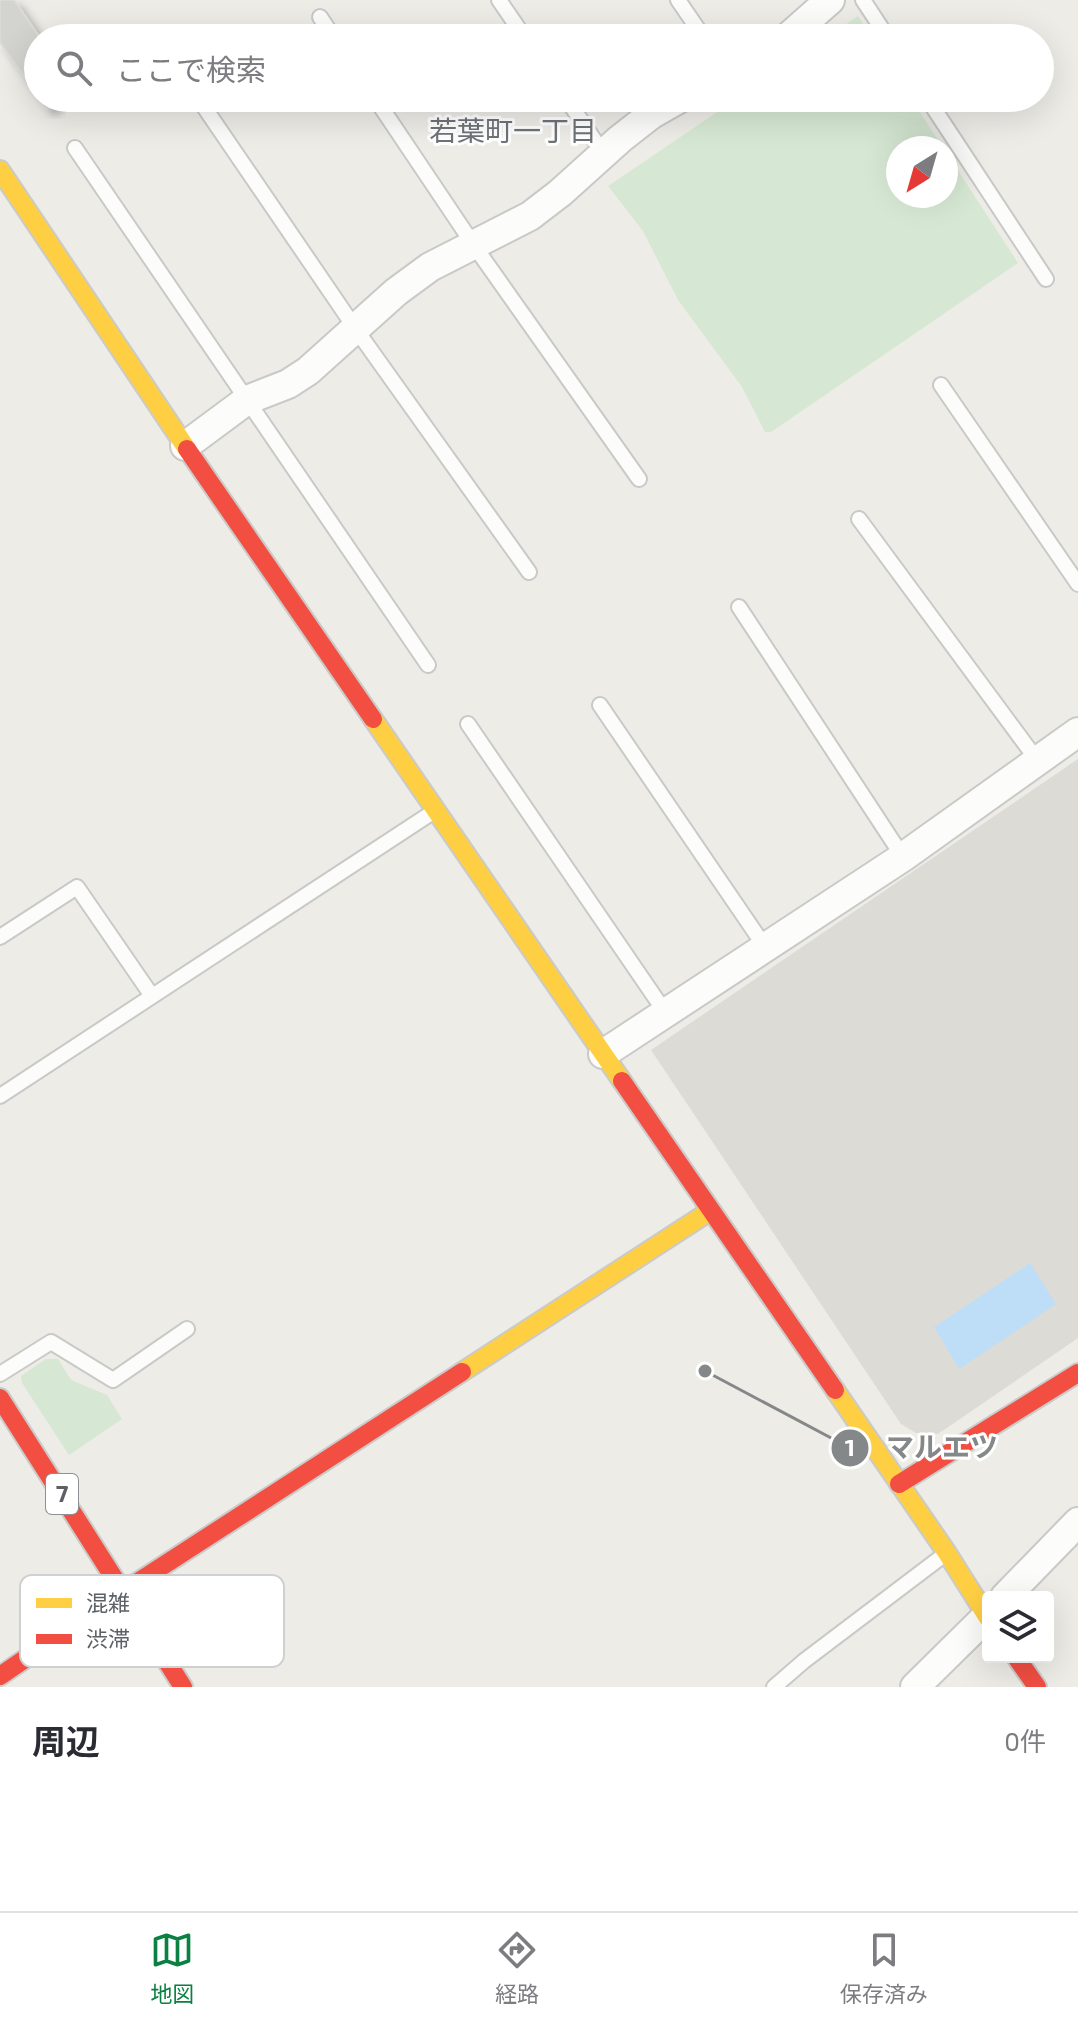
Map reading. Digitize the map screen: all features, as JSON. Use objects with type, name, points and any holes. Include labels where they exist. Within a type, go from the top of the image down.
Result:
[{"type":"street","points":[[803,24],[830,0]]},
{"type":"street","points":[[185,446],[247,400],[288,384],[308,371],[396,292],[430,267],[530,216],[656,112]]},
{"type":"street","points":[[0,170],[185,446],[710,1211],[947,1553],[982,1598]]},
{"type":"street","points":[[603,1054],[903,857],[1078,732]]},
{"type":"street","points":[[149,1575],[710,1211]]},
{"type":"street","points":[[899,1484],[1078,1373]]},
{"type":"street","name":"7","points":[[0,1398],[114,1575]]},
{"type":"street","points":[[1011,1591],[1078,1522]]},
{"type":"street","points":[[915,1687],[982,1621]]},
{"type":"street","points":[[0,1676],[20,1662]]},
{"type":"street","points":[[1020,1663],[1037,1687]]},
{"type":"street","name":"7","points":[[171,1667],[183,1687]]},
{"type":"lane","points":[[499,0],[515,24]]},
{"type":"lane","points":[[678,0],[694,24]]},
{"type":"lane","points":[[863,0],[879,24]]},
{"type":"lane","points":[[320,17],[325,24]]},
{"type":"lane","points":[[208,112],[355,328],[529,572]]},
{"type":"lane","points":[[384,112],[473,244],[639,479]]},
{"type":"lane","points":[[575,112],[603,153]]},
{"type":"lane","points":[[936,112],[1046,279]]},
{"type":"lane","points":[[75,148],[428,665]]},
{"type":"lane","points":[[941,385],[1078,584]]},
{"type":"lane","points":[[859,519],[1037,760]]},
{"type":"lane","points":[[739,607],[903,857]]},
{"type":"lane","points":[[600,705],[765,947]]},
{"type":"lane","points":[[468,724],[665,1012]]},
{"type":"lane","points":[[0,1096],[436,809]]},
{"type":"lane","points":[[0,937],[77,887],[152,996]]},
{"type":"lane","points":[[0,1374],[51,1342],[113,1380],[187,1329]]},
{"type":"lane","points":[[774,1687],[947,1553]]},
{"type":"shaded area","points":[[1078,759],[1078,1338],[938,1434],[916,1433],[901,1424],[651,1050]]},
{"type":"green space","points":[[858,16],[863,24],[846,24]]},
{"type":"green space","points":[[717,112],[920,112],[935,136],[886,136],[886,208],[958,208],[958,170],[1018,263],[771,432],[765,432],[742,387],[678,300],[643,231],[608,186]]},
{"type":"green space","points":[[46,1359],[58,1359],[71,1380],[107,1395],[122,1419],[69,1455],[22,1383],[21,1376]]},
{"type":"water","points":[[1030,1263],[1056,1304],[959,1369],[934,1327]]},
{"type":"building","points":[[0,0],[14,0],[30,24],[24,24],[24,76],[0,42]]},
{"type":"traffic: slow","points":[[0,170],[187,449]]},
{"type":"traffic: slow","points":[[373,719],[622,1081]]},
{"type":"traffic: slow","points":[[462,1372],[710,1211]]},
{"type":"traffic: slow","points":[[835,1390],[982,1608]]},
{"type":"traffic: jam","points":[[187,449],[373,719]]},
{"type":"traffic: jam","points":[[622,1081],[835,1390]]},
{"type":"traffic: jam","points":[[149,1575],[462,1372]]},
{"type":"traffic: jam","points":[[899,1484],[1078,1373]]},
{"type":"traffic: jam","points":[[0,1398],[112,1575]]},
{"type":"traffic: jam","points":[[0,1676],[20,1662]]},
{"type":"traffic: jam","points":[[1020,1663],[1037,1687]]},
{"type":"traffic: jam","points":[[170,1667],[183,1687]]},
{"type":"place","name":"マルエツ","points":[[705,1371]]},
{"type":"district","name":"若葉町一丁目","points":[[513,131]]}]
